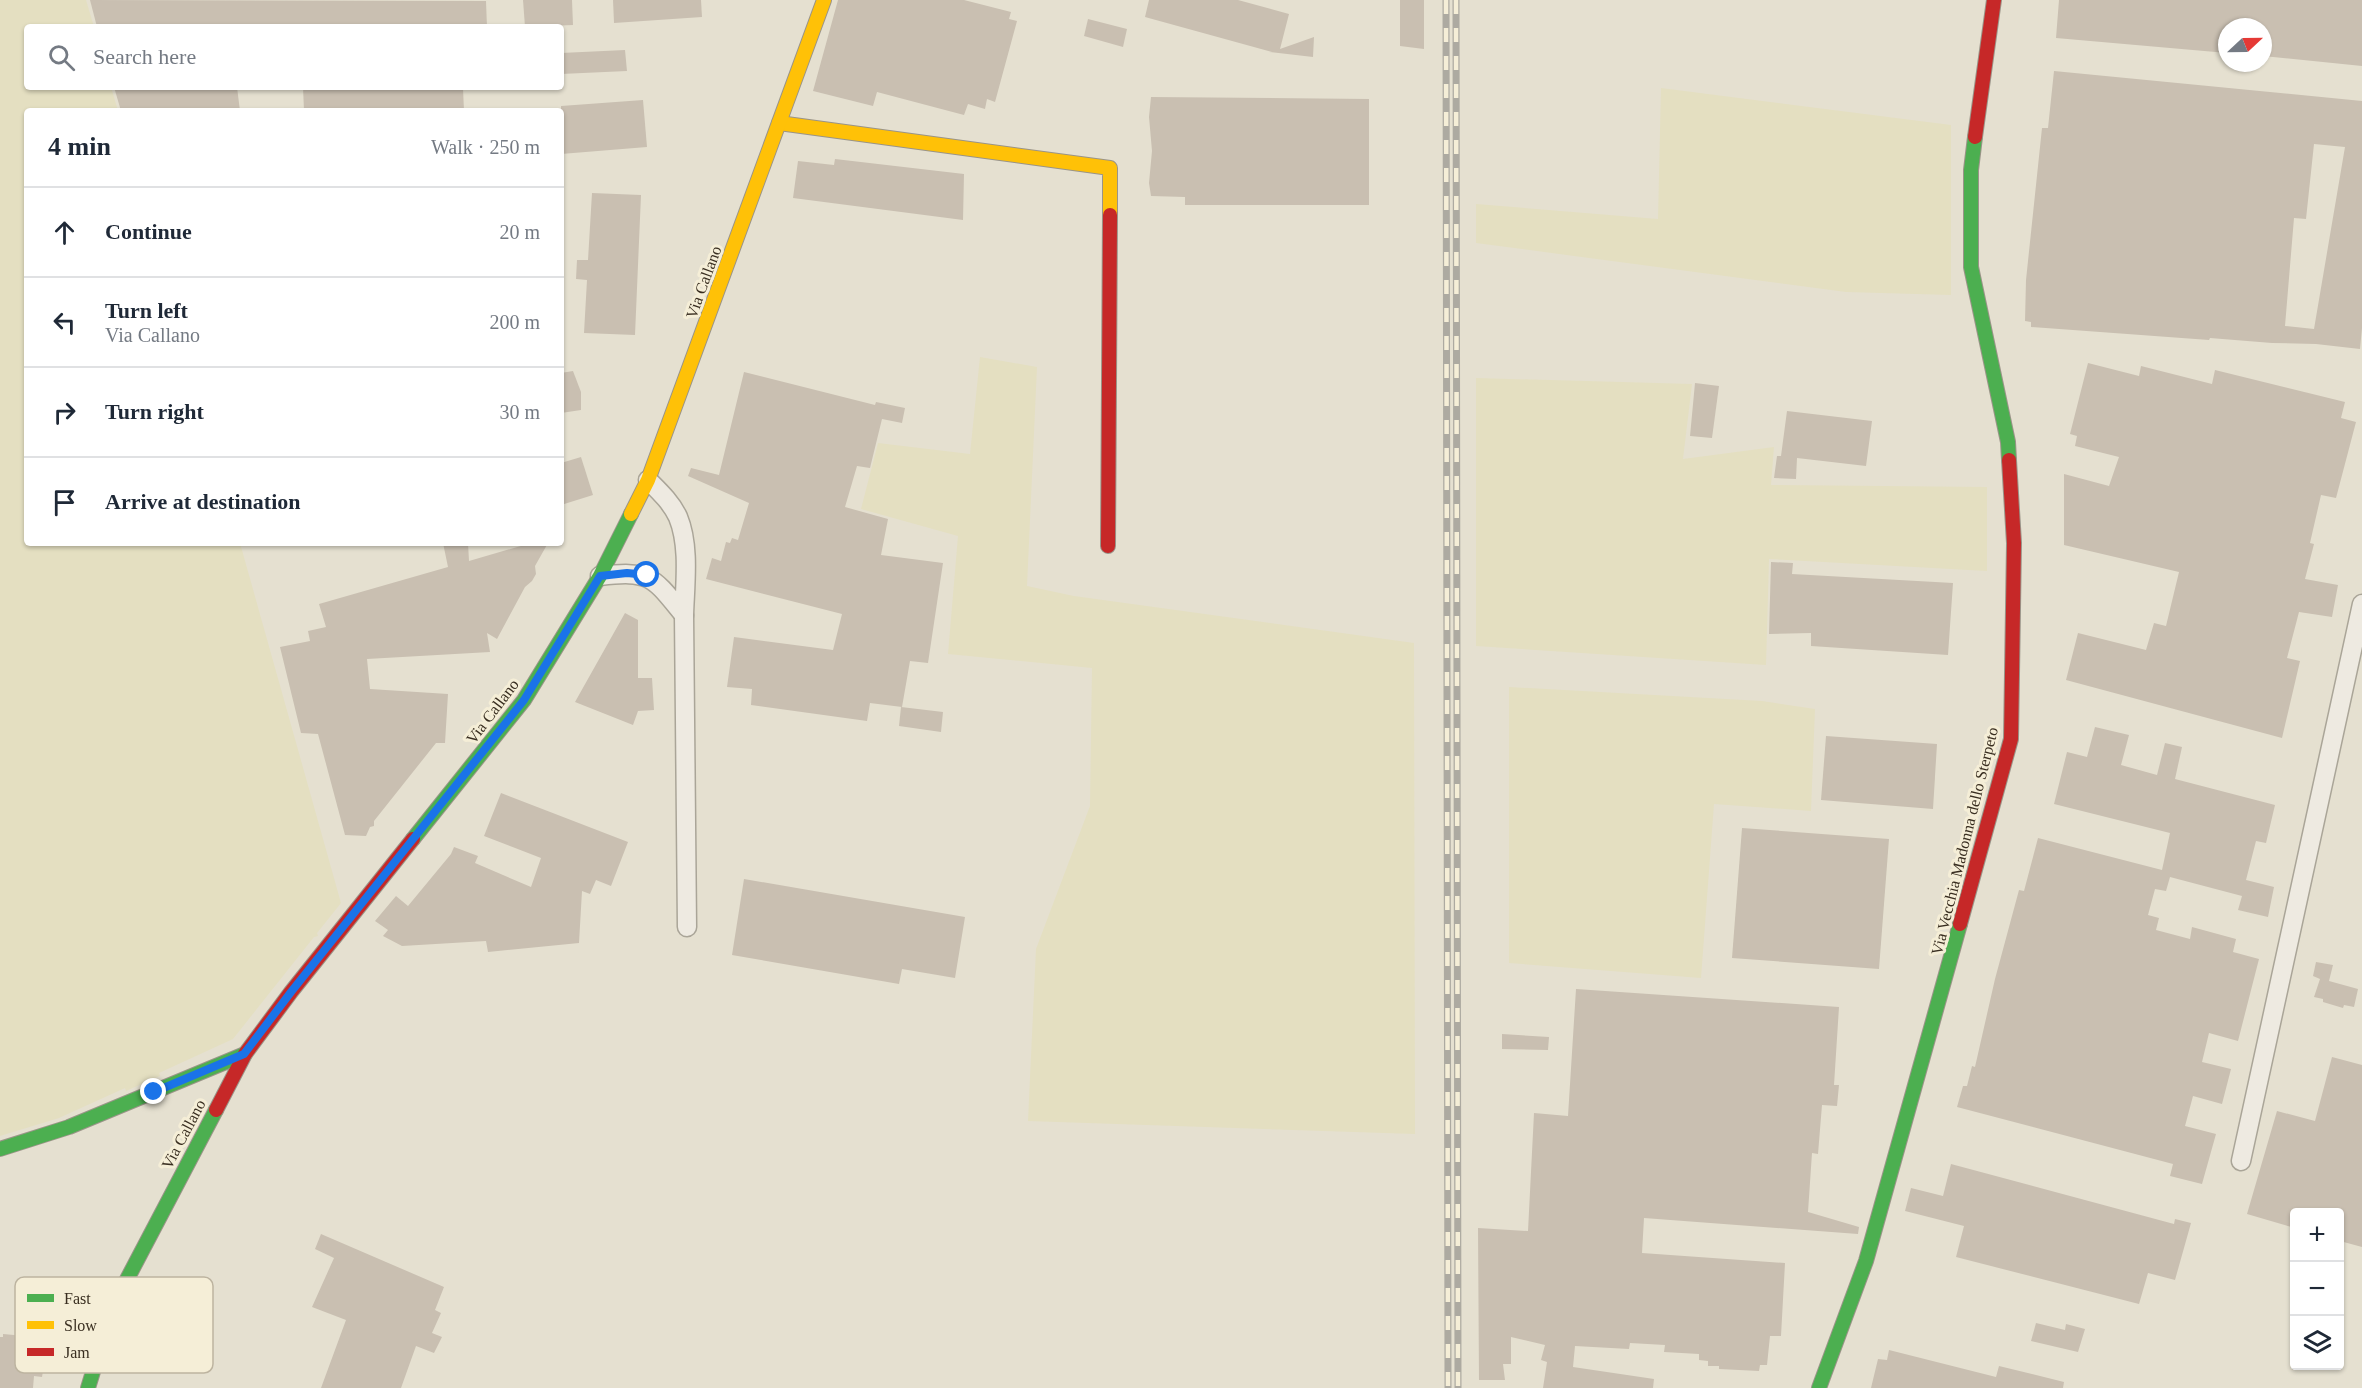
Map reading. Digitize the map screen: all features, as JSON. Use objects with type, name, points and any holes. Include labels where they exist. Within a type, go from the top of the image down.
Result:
[{"type":"street","name":"Via Callano","points":[[128,1277],[244,1054],[524,700],[600,576],[648,480],[824,0]]},
{"type":"street","name":"Via Vecchia Madonna dello Sterpeto","points":[[1819,1388],[1866,1261],[2011,739],[2014,543],[2008,442],[1971,267],[1971,170],[1994,0]]},
{"type":"street","points":[[779,123],[1110,168],[1108,546]]},
{"type":"street","points":[[648,480],[667,500],[678,517],[684,538],[687,927]]},
{"type":"street","points":[[600,576],[627,573],[647,575],[658,584],[684,615]]},
{"type":"street","points":[[2241,1161],[2362,604]]},
{"type":"street","points":[[0,1149],[69,1127],[244,1054]]},
{"type":"street","name":"Via Callano","points":[[88,1388],[93,1373]]},
{"type":"shaded area","points":[[0,0],[86,0],[93,24],[24,24],[24,90],[112,90],[117,108],[24,108],[24,546],[241,546],[341,903],[317,933],[318,936],[314,937],[233,1039],[126,1091],[125,1088],[59,1118],[0,1136]]},
{"type":"shaded area","points":[[1661,88],[1951,125],[1951,295],[1846,292],[1476,243],[1476,204],[1658,219]]},
{"type":"shaded area","points":[[980,357],[1037,367],[1027,586],[1074,596],[1414,643],[1415,1134],[1028,1121],[1036,949],[1090,806],[1092,668],[948,654],[958,536],[861,509],[878,443],[970,454]]},
{"type":"shaded area","points":[[1476,378],[1692,384],[1683,459],[1774,447],[1771,485],[1987,487],[1987,571],[1769,559],[1766,665],[1476,646]]},
{"type":"shaded area","points":[[1509,687],[1762,701],[1815,709],[1811,811],[1714,804],[1701,978],[1509,963]]},
{"type":"building","points":[[90,0],[486,1],[487,24],[96,24]]},
{"type":"building","points":[[523,0],[572,0],[573,25],[525,24]]},
{"type":"building","points":[[613,0],[701,0],[702,17],[614,23]]},
{"type":"building","points":[[838,0],[964,0],[1011,12],[1009,19],[1017,21],[995,102],[987,99],[985,109],[968,104],[964,115],[877,92],[873,106],[813,91]]},
{"type":"building","points":[[1149,0],[1238,0],[1289,14],[1280,49],[1314,37],[1313,57],[1269,52],[1272,52],[1145,17]]},
{"type":"building","points":[[1400,0],[1424,0],[1424,49],[1400,46]]},
{"type":"building","points":[[2059,0],[2362,0],[2362,66],[2272,57],[2272,18],[2218,18],[2218,52],[2056,38]]},
{"type":"building","points":[[1088,19],[1127,29],[1123,47],[1084,36]]},
{"type":"building","points":[[625,50],[627,71],[564,74],[564,53]]},
{"type":"building","points":[[2054,71],[2362,101],[2362,328],[2360,349],[2316,344],[2210,338],[2209,340],[2031,327],[2031,322],[2025,321],[2026,280],[2042,128],[2048,128]],"holes":[[[2314,144],[2345,147],[2314,329],[2285,326],[2294,218],[2306,219]]]},
{"type":"building","points":[[115,90],[237,90],[240,108],[120,108]]},
{"type":"building","points":[[303,90],[463,90],[464,108],[304,108]]},
{"type":"building","points":[[1151,97],[1369,99],[1369,205],[1185,205],[1185,197],[1151,196],[1149,183],[1152,151],[1149,117]]},
{"type":"building","points":[[643,100],[647,147],[564,154],[564,108],[561,106]]},
{"type":"building","points":[[835,159],[964,174],[963,220],[793,198],[798,161],[834,165]]},
{"type":"building","points":[[592,193],[641,195],[635,335],[584,333],[587,280],[576,279],[577,260],[588,260]]},
{"type":"building","points":[[2088,363],[2139,376],[2141,366],[2212,384],[2215,370],[2345,402],[2341,418],[2356,422],[2336,498],[2321,495],[2310,543],[2314,544],[2305,579],[2338,585],[2332,617],[2299,612],[2287,658],[2300,661],[2282,738],[2066,680],[2078,633],[2146,650],[2154,623],[2166,626],[2179,572],[2064,545],[2064,474],[2109,486],[2119,457],[2075,446],[2077,436],[2070,434]]},
{"type":"building","points":[[573,371],[581,392],[581,410],[564,413],[564,372]]},
{"type":"building","points":[[744,372],[875,405],[876,402],[905,408],[902,423],[882,419],[870,468],[857,466],[845,507],[888,519],[881,555],[943,563],[928,663],[910,661],[902,707],[870,703],[867,721],[751,705],[752,689],[727,687],[734,637],[833,650],[842,614],[706,579],[712,558],[721,561],[726,542],[730,543],[732,538],[738,540],[749,503],[688,476],[691,468],[719,475]]},
{"type":"building","points":[[1695,383],[1719,386],[1712,438],[1690,436]]},
{"type":"building","points":[[1787,411],[1872,421],[1866,466],[1797,458],[1796,479],[1774,478],[1777,456],[1781,456]]},
{"type":"building","points":[[581,457],[593,495],[564,504],[564,462]]},
{"type":"building","points":[[444,546],[468,546],[469,561],[521,546],[546,546],[535,566],[536,574],[525,587],[497,639],[487,633],[490,652],[367,659],[370,689],[448,694],[445,743],[436,743],[374,821],[374,826],[370,827],[366,836],[345,835],[318,734],[301,733],[280,647],[310,641],[308,631],[326,627],[319,604],[448,567]]},
{"type":"building","points":[[1771,562],[1793,563],[1792,574],[1953,583],[1948,655],[1811,646],[1811,633],[1769,634]]},
{"type":"building","points":[[625,613],[638,620],[638,678],[652,678],[654,710],[638,711],[633,725],[575,702]]},
{"type":"building","points":[[901,707],[943,712],[941,732],[899,726]]},
{"type":"building","points":[[2095,727],[2129,735],[2121,765],[2157,775],[2165,743],[2182,747],[2175,779],[2275,805],[2266,843],[2256,841],[2246,880],[2274,887],[2268,917],[2238,910],[2242,896],[2170,877],[2166,891],[2155,889],[2148,915],[2159,918],[2156,930],[2190,939],[2192,927],[2236,939],[2233,952],[2259,959],[2238,1041],[2209,1033],[2202,1062],[2231,1069],[2222,1104],[2193,1096],[2185,1126],[2216,1134],[2202,1184],[2170,1176],[2173,1164],[1957,1107],[1963,1086],[1967,1086],[1972,1066],[1975,1067],[1995,979],[2019,890],[2024,891],[2038,838],[2162,870],[2170,833],[2054,804],[2067,752],[2087,757]]},
{"type":"building","points":[[1826,736],[1937,744],[1933,809],[1821,800]]},
{"type":"building","points":[[501,793],[628,842],[611,886],[596,880],[590,894],[582,891],[579,943],[488,952],[486,941],[402,946],[383,936],[388,930],[375,921],[396,896],[408,906],[451,854],[454,847],[478,856],[475,863],[531,887],[541,858],[484,836]]},
{"type":"building","points":[[1742,828],[1889,839],[1879,969],[1732,958]]},
{"type":"building","points":[[744,879],[965,917],[955,978],[902,969],[899,984],[732,955]]},
{"type":"building","points":[[2316,962],[2333,965],[2329,981],[2358,989],[2354,1007],[2344,1005],[2343,1008],[2314,997],[2320,979],[2313,976]]},
{"type":"building","points":[[1576,989],[1839,1007],[1834,1085],[1839,1085],[1837,1106],[1822,1105],[1818,1154],[1812,1153],[1808,1212],[1859,1227],[1858,1234],[1644,1218],[1642,1253],[1785,1263],[1781,1336],[1770,1336],[1767,1365],[1760,1365],[1759,1371],[1719,1369],[1719,1366],[1708,1366],[1708,1361],[1699,1360],[1699,1354],[1664,1352],[1665,1345],[1630,1343],[1629,1349],[1575,1346],[1573,1367],[1654,1379],[1653,1388],[1543,1388],[1547,1362],[1541,1360],[1545,1345],[1511,1337],[1511,1364],[1503,1364],[1505,1380],[1479,1380],[1478,1228],[1528,1231],[1534,1113],[1568,1116]]},
{"type":"building","points":[[1502,1034],[1549,1037],[1548,1050],[1502,1049]]},
{"type":"building","points":[[2332,1057],[2362,1065],[2362,1247],[2344,1242],[2344,1208],[2290,1208],[2290,1227],[2247,1214],[2277,1111],[2315,1121]]},
{"type":"building","points":[[1951,1164],[2174,1224],[2175,1219],[2191,1223],[2175,1280],[2148,1273],[2139,1304],[1956,1257],[1964,1226],[1905,1211],[1911,1188],[1943,1196]]},
{"type":"building","points":[[321,1234],[444,1287],[435,1310],[441,1313],[432,1333],[442,1337],[434,1353],[416,1346],[401,1388],[321,1388],[346,1320],[312,1307],[334,1258],[315,1249]]},
{"type":"building","points":[[2036,1323],[2065,1330],[2066,1324],[2085,1329],[2078,1352],[2031,1341]]},
{"type":"building","points":[[3,1334],[15,1335],[15,1373],[43,1373],[42,1377],[34,1376],[33,1388],[0,1388],[0,1337],[3,1337]]},
{"type":"building","points":[[1889,1350],[1996,1377],[1999,1366],[2064,1382],[2063,1388],[1871,1388],[1878,1359],[1887,1360]]},
{"type":"railway","points":[[1446,0],[1448,1388]]},
{"type":"railway","points":[[1456,0],[1458,1388]]},
{"type":"traffic: fast","points":[[1975,137],[1971,170],[1971,267],[2008,442],[2009,460]]},
{"type":"traffic: fast","points":[[413,839],[524,700],[600,576],[631,514]]},
{"type":"traffic: fast","points":[[1819,1388],[1866,1261],[1960,924]]},
{"type":"traffic: fast","points":[[0,1149],[69,1127],[245,1054]]},
{"type":"traffic: fast","points":[[128,1277],[216,1110]]},
{"type":"traffic: fast","points":[[88,1388],[93,1373]]},
{"type":"traffic: slow","points":[[631,514],[648,480],[824,0]]},
{"type":"traffic: slow","points":[[779,123],[1110,168],[1110,215]]},
{"type":"traffic: jam","points":[[1975,137],[1994,0]]},
{"type":"traffic: jam","points":[[1108,546],[1110,215]]},
{"type":"traffic: jam","points":[[1960,924],[2011,739],[2014,543],[2009,460]]},
{"type":"traffic: jam","points":[[216,1110],[245,1054],[291,992],[413,839]]},
{"type":"route","points":[[154,1092],[244,1054],[524,700],[600,576],[627,573],[647,575]]}]
